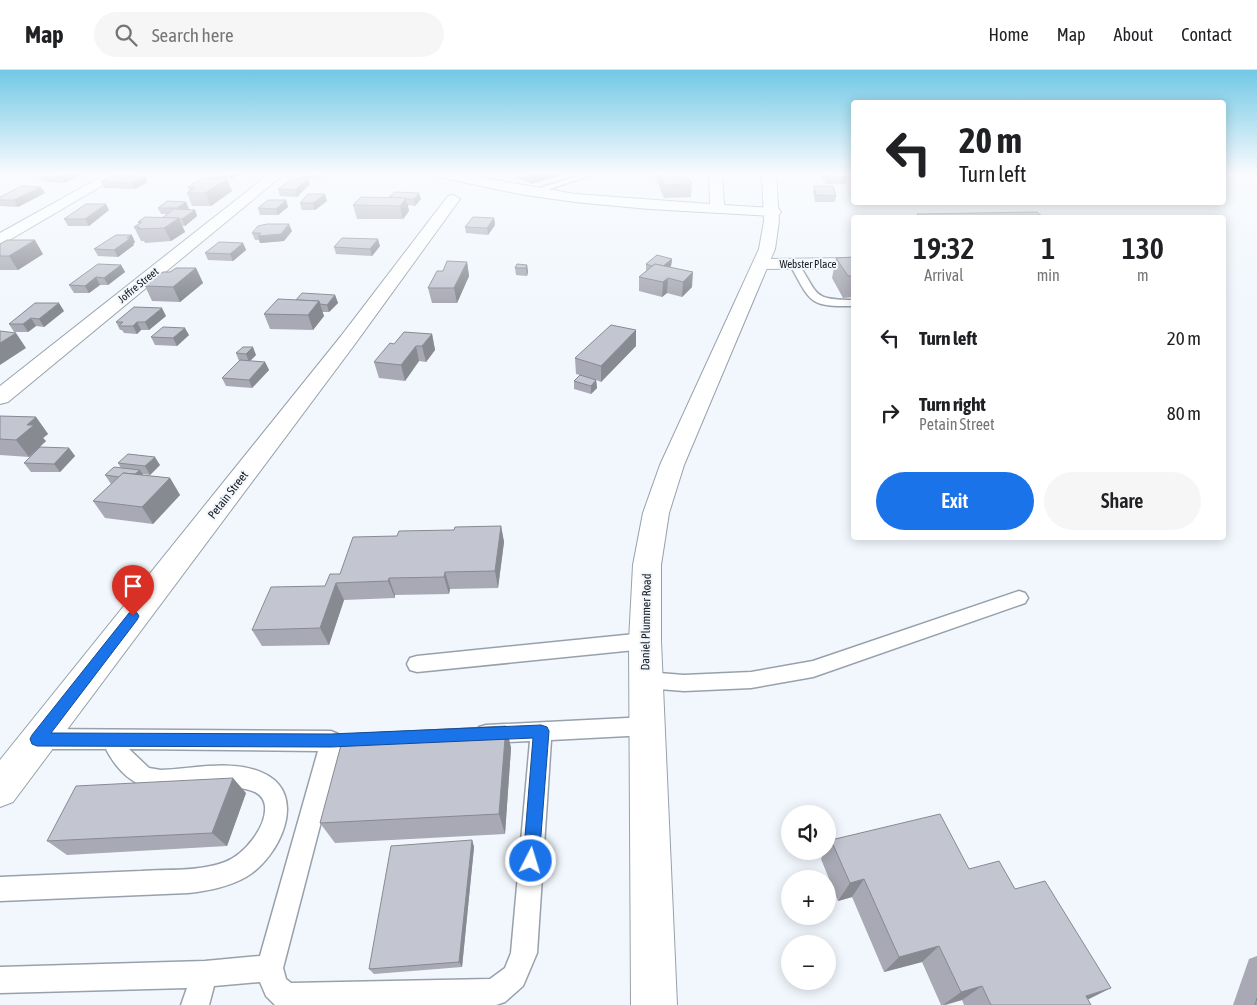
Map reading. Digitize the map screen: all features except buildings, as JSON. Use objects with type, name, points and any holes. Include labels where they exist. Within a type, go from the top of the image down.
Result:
[{"type":"street","points":[[0,239],[38,218]]},
{"type":"street","name":"Joffre Street","points":[[0,397],[223,218]]},
{"type":"street","name":"Petain Street","points":[[0,789],[11,760],[37,739],[348,340],[439,218]]},
{"type":"street","name":"Daniel Plummer Road","points":[[654,1005],[645,642],[647,565],[656,513],[672,465],[762,264],[771,236],[773,218]]},
{"type":"street","name":"Webster Place","points":[[762,264],[851,264]]},
{"type":"lane","points":[[795,265],[814,297],[818,300],[831,303],[851,303]]},
{"type":"lane","points":[[646,680],[684,683],[752,680],[813,669],[1019,598]]},
{"type":"lane","points":[[417,664],[645,642]]},
{"type":"lane","points":[[465,735],[647,726]]},
{"type":"lane","points":[[37,739],[341,740],[270,968],[275,987],[286,997],[495,992],[514,977],[524,953],[541,731]]},
{"type":"lane","points":[[0,889],[203,880],[238,868],[256,851],[270,833],[276,820],[277,809],[275,796],[268,786],[256,779],[242,776],[184,781],[160,781],[146,778],[135,771],[117,751],[112,740]]},
{"type":"lane","points":[[0,980],[204,974],[270,968]]},
{"type":"lane","points":[[195,1005],[204,974]]},
{"type":"route","points":[[133,616],[37,739],[331,741],[541,731],[531,861]]}]
